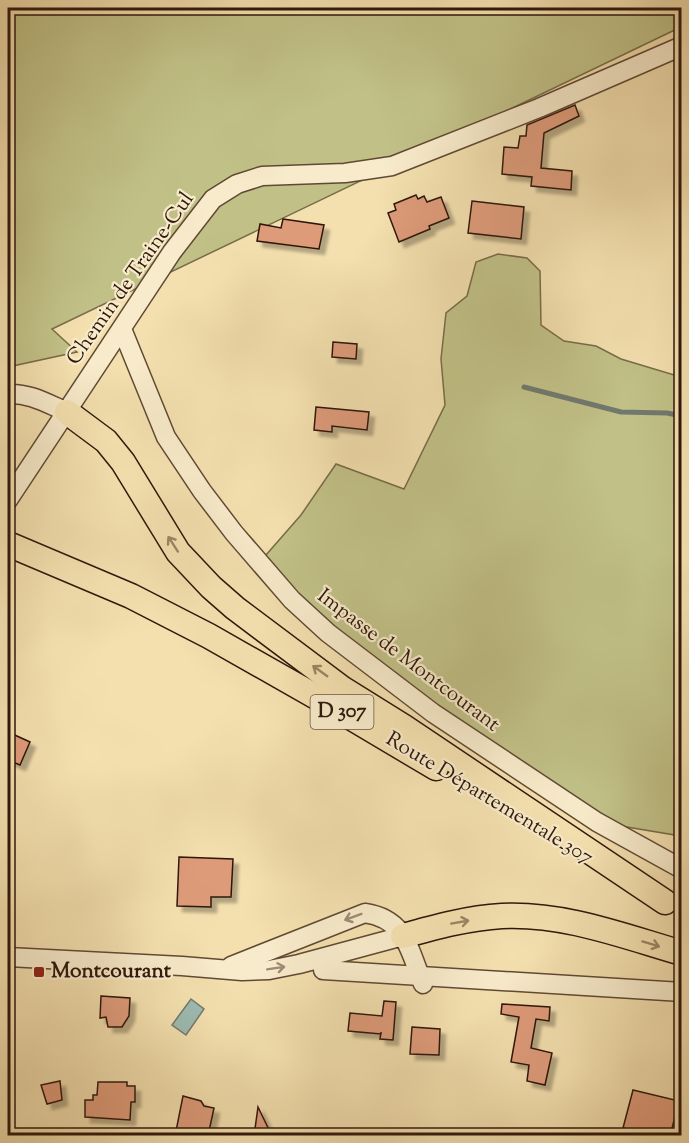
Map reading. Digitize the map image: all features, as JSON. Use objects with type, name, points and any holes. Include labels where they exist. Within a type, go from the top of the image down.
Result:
[{"type":"main road","points":[[67,412],[106,441],[123,462],[178,552],[211,587],[235,608],[343,688],[673,906]]},
{"type":"main road","name":"Route Départementale 307","points":[[8,544],[131,596],[209,636],[411,752],[510,815],[673,906]]},
{"type":"main road","points":[[403,936],[448,924],[503,916],[559,919],[593,926],[681,953]]},
{"type":"street","name":"Chemin de Traine-Cul","points":[[9,497],[172,252],[213,199],[237,183],[262,176],[345,173],[392,166],[539,108],[681,46]]},
{"type":"street","name":"Impasse de Montcourant","points":[[122,329],[166,436],[202,491],[234,533],[292,600],[328,633],[433,713],[597,822],[681,869]]},
{"type":"street","points":[[8,394],[20,393],[38,398],[67,412]]},
{"type":"street","points":[[218,969],[241,963],[365,913],[390,921],[398,928],[422,979]]},
{"type":"street","points":[[8,957],[242,971],[269,970],[403,936]]},
{"type":"street","points":[[323,970],[422,979],[681,992]]},
{"type":"green space","points":[[8,8],[681,8],[681,27],[52,329],[77,352],[8,367]]},
{"type":"green space","points":[[498,254],[527,258],[540,271],[541,325],[564,341],[596,346],[621,359],[681,377],[681,836],[597,822],[433,713],[259,563],[301,515],[336,464],[404,489],[445,405],[441,359],[446,313],[467,296],[476,262]]},
{"type":"water","points":[[191,999],[204,1009],[186,1035],[172,1025]]},
{"type":"building","points":[[575,105],[579,116],[544,133],[541,168],[572,171],[571,190],[531,186],[532,177],[502,174],[504,147],[518,148],[520,136],[526,136],[527,125]]},
{"type":"building","points":[[416,195],[418,199],[424,196],[427,202],[441,197],[449,218],[399,242],[388,213],[396,210],[394,204]]},
{"type":"building","points":[[472,201],[524,207],[521,239],[468,233]]},
{"type":"building","points":[[283,219],[324,225],[319,249],[257,241],[260,224],[281,228]]},
{"type":"building","points":[[333,342],[357,344],[356,359],[332,357]]},
{"type":"building","points":[[316,407],[369,412],[367,430],[332,426],[332,432],[314,430]]},
{"type":"building","points":[[8,732],[30,742],[20,765],[8,760]]},
{"type":"building","points":[[179,857],[233,859],[231,897],[211,897],[211,907],[177,906]]},
{"type":"building","points":[[101,996],[130,998],[129,1016],[122,1027],[108,1027],[106,1017],[100,1018]]},
{"type":"building","points":[[384,1001],[396,1002],[393,1040],[380,1039],[381,1034],[348,1031],[350,1013],[382,1016]]},
{"type":"building","points":[[502,1004],[550,1007],[549,1021],[536,1019],[531,1048],[552,1053],[545,1085],[527,1081],[529,1065],[511,1062],[519,1017],[501,1014]]},
{"type":"building","points":[[412,1027],[440,1029],[439,1055],[410,1054]]},
{"type":"building","points":[[60,1081],[62,1100],[47,1104],[41,1085]]},
{"type":"building","points":[[98,1082],[127,1082],[127,1086],[135,1086],[135,1102],[131,1102],[130,1120],[85,1117],[85,1100],[93,1100],[93,1095],[97,1095]]},
{"type":"building","points":[[633,1090],[679,1101],[670,1136],[656,1136],[623,1128]]},
{"type":"building","points":[[183,1096],[201,1101],[204,1106],[214,1108],[208,1136],[175,1136]]},
{"type":"building","points":[[258,1107],[272,1136],[254,1136]]},
{"type":"waterway","points":[[524,387],[621,412],[667,413],[682,416]]},
{"type":"place","name":"Montcourant","points":[[39,972]]}]
